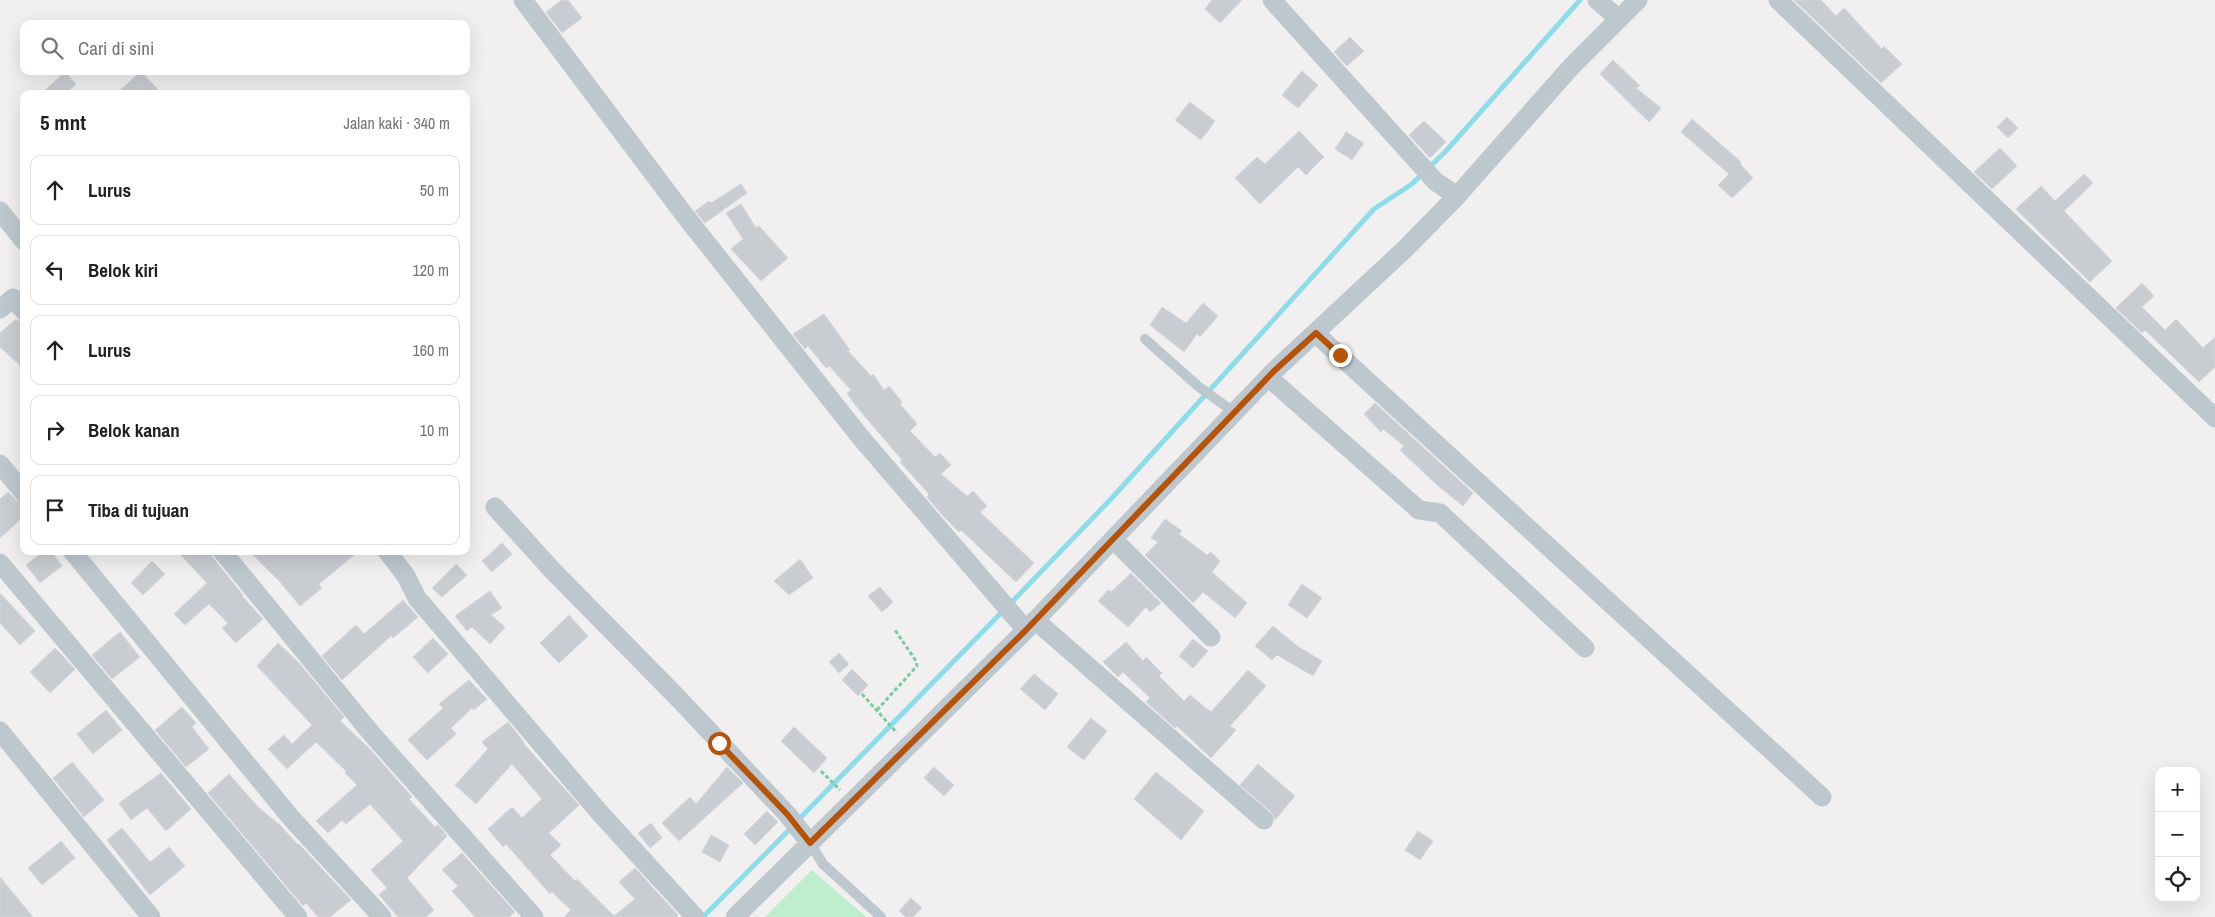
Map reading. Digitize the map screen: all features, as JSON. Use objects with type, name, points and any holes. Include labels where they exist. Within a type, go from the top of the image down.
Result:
[{"type":"street","points":[[523,0],[686,217],[862,439],[1014,616],[1030,625],[1264,820]]},
{"type":"street","points":[[1272,0],[1436,182],[1457,196]]},
{"type":"street","points":[[736,917],[807,838],[1030,625],[1268,377],[1457,196],[1571,67],[1638,0]]},
{"type":"street","points":[[1778,0],[2215,418]]},
{"type":"street","points":[[1599,2],[1619,18]]},
{"type":"street","points":[[0,211],[20,237]]},
{"type":"street","points":[[1316,333],[1822,797]]},
{"type":"street","points":[[1268,377],[1420,510],[1440,513],[1585,648]]},
{"type":"street","points":[[2,471],[20,489]]},
{"type":"street","points":[[495,507],[787,814],[807,838]]},
{"type":"street","points":[[1113,539],[1211,636]]},
{"type":"street","points":[[75,555],[292,819],[382,917]]},
{"type":"street","points":[[225,555],[371,733],[534,917]]},
{"type":"street","points":[[390,555],[406,576],[417,598],[600,813],[693,915]]},
{"type":"street","points":[[0,563],[298,917]]},
{"type":"street","points":[[0,730],[151,917]]},
{"type":"lane","points":[[1145,339],[1199,387],[1234,412]]},
{"type":"lane","points":[[807,838],[824,864],[881,917]]},
{"type":"path","points":[[877,710],[916,666],[916,661],[896,630]]},
{"type":"path","points":[[862,694],[893,729]]},
{"type":"path","points":[[821,771],[842,792]]},
{"type":"green space","points":[[812,870],[866,917],[765,917]]},
{"type":"building","points":[[562,0],[568,0],[582,18],[562,33],[546,12]]},
{"type":"building","points":[[1212,0],[1242,0],[1220,23],[1205,9]]},
{"type":"building","points":[[1794,0],[1821,0],[1836,16],[1844,8],[1882,49],[1884,46],[1902,64],[1881,83]]},
{"type":"building","points":[[1350,37],[1364,51],[1347,66],[1334,52]]},
{"type":"building","points":[[1613,60],[1640,86],[1636,88],[1661,108],[1649,122],[1600,74]]},
{"type":"building","points":[[1302,71],[1318,85],[1298,108],[1282,95]]},
{"type":"building","points":[[62,75],[68,75],[76,84],[69,90],[45,90]]},
{"type":"building","points":[[137,75],[145,75],[158,90],[120,90]]},
{"type":"building","points":[[1190,102],[1215,121],[1201,140],[1175,120]]},
{"type":"building","points":[[2007,117],[2018,128],[2008,138],[1997,127]]},
{"type":"building","points":[[1692,119],[1741,162],[1740,164],[1753,178],[1732,198],[1718,185],[1729,174],[1681,132]]},
{"type":"building","points":[[1424,121],[1446,142],[1430,158],[1409,135]]},
{"type":"building","points":[[1299,131],[1324,157],[1306,175],[1298,167],[1260,204],[1235,178],[1257,157],[1265,164]]},
{"type":"building","points":[[1346,132],[1364,143],[1352,160],[1335,149]]},
{"type":"building","points":[[2000,148],[2017,166],[1992,189],[1974,172]]},
{"type":"building","points":[[2084,174],[2093,183],[2064,211],[2112,261],[2090,282],[2016,209],[2041,186],[2055,201]]},
{"type":"building","points":[[741,184],[747,193],[705,223],[695,211],[709,201],[711,203]]},
{"type":"building","points":[[741,204],[756,228],[759,226],[788,258],[761,281],[731,249],[743,239],[726,213]]},
{"type":"building","points":[[2142,283],[2154,296],[2142,307],[2165,330],[2176,319],[2203,348],[2215,337],[2215,367],[2199,382],[2145,330],[2142,333],[2116,308]]},
{"type":"building","points":[[1203,303],[1218,316],[1200,337],[1197,334],[1184,352],[1150,325],[1162,307],[1186,323]]},
{"type":"building","points":[[824,314],[850,350],[848,351],[871,376],[873,374],[884,390],[889,386],[902,402],[900,404],[917,424],[910,431],[935,457],[940,453],[951,465],[941,474],[967,496],[973,491],[987,506],[980,512],[1034,563],[1016,582],[961,530],[959,532],[944,517],[927,497],[929,494],[900,462],[902,460],[856,406],[847,393],[851,390],[829,366],[826,368],[808,346],[805,349],[793,334]]},
{"type":"building","points":[[16,319],[20,322],[20,365],[0,347],[0,333]]},
{"type":"building","points":[[1375,403],[1473,493],[1463,506],[1437,485],[1400,450],[1404,446],[1383,429],[1381,432],[1364,414]]},
{"type":"building","points":[[8,492],[20,502],[20,520],[0,538],[0,499]]},
{"type":"building","points":[[1165,519],[1182,531],[1179,534],[1207,555],[1211,552],[1220,561],[1212,572],[1247,603],[1235,618],[1203,592],[1193,603],[1145,555],[1158,542],[1151,538]]},
{"type":"building","points":[[502,543],[512,554],[492,572],[482,561]]},
{"type":"building","points":[[39,555],[54,555],[62,566],[40,583],[26,565]]},
{"type":"building","points":[[181,555],[212,555],[242,596],[263,619],[236,643],[222,628],[228,623],[209,604],[185,625],[174,614],[207,583]]},
{"type":"building","points":[[253,555],[354,555],[319,584],[322,588],[300,606],[280,582]]},
{"type":"building","points":[[800,559],[813,578],[789,595],[774,581]]},
{"type":"building","points":[[152,561],[165,574],[143,595],[131,583]]},
{"type":"building","points":[[456,564],[467,575],[442,597],[432,588]]},
{"type":"building","points":[[1131,573],[1161,603],[1150,612],[1146,607],[1128,627],[1098,601],[1108,590],[1111,592]]},
{"type":"building","points":[[1302,584],[1322,598],[1307,618],[1288,605]]},
{"type":"building","points":[[880,587],[893,602],[882,612],[868,596]]},
{"type":"building","points":[[490,591],[502,608],[491,615],[505,627],[490,644],[472,627],[467,631],[455,616]]},
{"type":"building","points":[[0,593],[35,631],[20,645],[0,623]]},
{"type":"building","points":[[403,600],[418,617],[393,638],[391,636],[342,680],[322,656],[356,625],[364,634]]},
{"type":"building","points":[[569,615],[588,636],[559,663],[540,643]]},
{"type":"building","points":[[1273,626],[1297,646],[1322,661],[1313,676],[1277,655],[1272,660],[1255,646]]},
{"type":"building","points":[[120,632],[140,657],[112,679],[92,655]]},
{"type":"building","points":[[433,638],[448,654],[428,673],[413,657]]},
{"type":"building","points":[[1193,639],[1208,651],[1193,668],[1179,656]]},
{"type":"building","points":[[1126,642],[1143,661],[1146,657],[1162,673],[1159,676],[1184,701],[1190,695],[1211,712],[1248,670],[1266,686],[1230,726],[1236,730],[1211,758],[1177,726],[1175,728],[1146,702],[1150,698],[1123,672],[1118,677],[1103,662]]},
{"type":"building","points":[[278,643],[300,664],[344,717],[340,721],[369,748],[412,797],[409,799],[435,827],[438,825],[447,836],[407,878],[434,910],[426,917],[398,917],[379,895],[387,888],[371,870],[403,841],[370,804],[346,824],[342,820],[328,833],[316,821],[357,785],[345,773],[346,771],[316,742],[287,769],[268,749],[284,735],[292,744],[312,725],[257,666]]},
{"type":"building","points":[[55,648],[75,669],[50,693],[30,672]]},
{"type":"building","points":[[839,653],[849,664],[839,673],[829,662]]},
{"type":"building","points":[[852,669],[868,685],[858,696],[842,680]]},
{"type":"building","points":[[1034,674],[1058,694],[1045,710],[1020,689]]},
{"type":"building","points":[[469,680],[487,699],[474,710],[472,708],[451,728],[456,734],[427,760],[408,740],[443,708],[439,704]]},
{"type":"building","points":[[182,707],[196,723],[192,727],[209,749],[186,767],[155,730]]},
{"type":"building","points":[[106,710],[122,730],[93,754],[77,734]]},
{"type":"building","points":[[1091,718],[1107,731],[1084,760],[1067,747]]},
{"type":"building","points":[[508,722],[523,743],[579,805],[549,833],[561,845],[550,855],[575,881],[577,879],[614,916],[635,899],[619,882],[635,868],[678,915],[676,917],[564,917],[571,910],[552,892],[550,894],[506,844],[503,847],[488,829],[512,807],[522,818],[542,799],[512,764],[476,804],[455,785],[488,749],[482,742]]},
{"type":"building","points":[[794,727],[827,758],[814,773],[781,741]]},
{"type":"building","points":[[72,762],[104,800],[84,817],[53,778]]},
{"type":"building","points":[[1258,764],[1295,796],[1275,820],[1271,812],[1240,785]]},
{"type":"building","points":[[727,767],[743,783],[679,841],[662,823],[690,797],[696,804]]},
{"type":"building","points":[[934,767],[954,785],[944,796],[924,778]]},
{"type":"building","points":[[1156,772],[1204,811],[1181,840],[1134,799]]},
{"type":"building","points":[[161,773],[191,809],[166,831],[147,808],[131,820],[119,803]]},
{"type":"building","points":[[229,774],[259,808],[299,844],[351,900],[330,917],[318,917],[306,903],[303,906],[208,793]]},
{"type":"building","points":[[767,811],[778,822],[755,845],[744,834]]},
{"type":"building","points":[[651,823],[662,838],[650,848],[638,833]]},
{"type":"building","points":[[122,828],[150,862],[169,847],[185,866],[150,895],[107,840]]},
{"type":"building","points":[[1418,831],[1433,841],[1420,860],[1405,850]]},
{"type":"building","points":[[711,835],[729,845],[720,862],[702,852]]},
{"type":"building","points":[[61,841],[75,858],[42,885],[28,868]]},
{"type":"building","points":[[462,853],[515,912],[509,917],[475,917],[452,891],[458,886],[442,870]]},
{"type":"building","points":[[0,877],[33,917],[0,917]]},
{"type":"building","points":[[911,898],[922,908],[913,917],[906,917],[899,911]]},
{"type":"waterway","points":[[1010,604],[1110,500],[1374,209],[1412,184],[1446,151],[1580,0]]},
{"type":"waterway","points":[[798,820],[1004,610]]},
{"type":"waterway","points":[[703,917],[792,827]]},
{"type":"route","points":[[719,743],[787,814],[810,843],[1026,630],[1274,371],[1316,333],[1340,355]]}]
